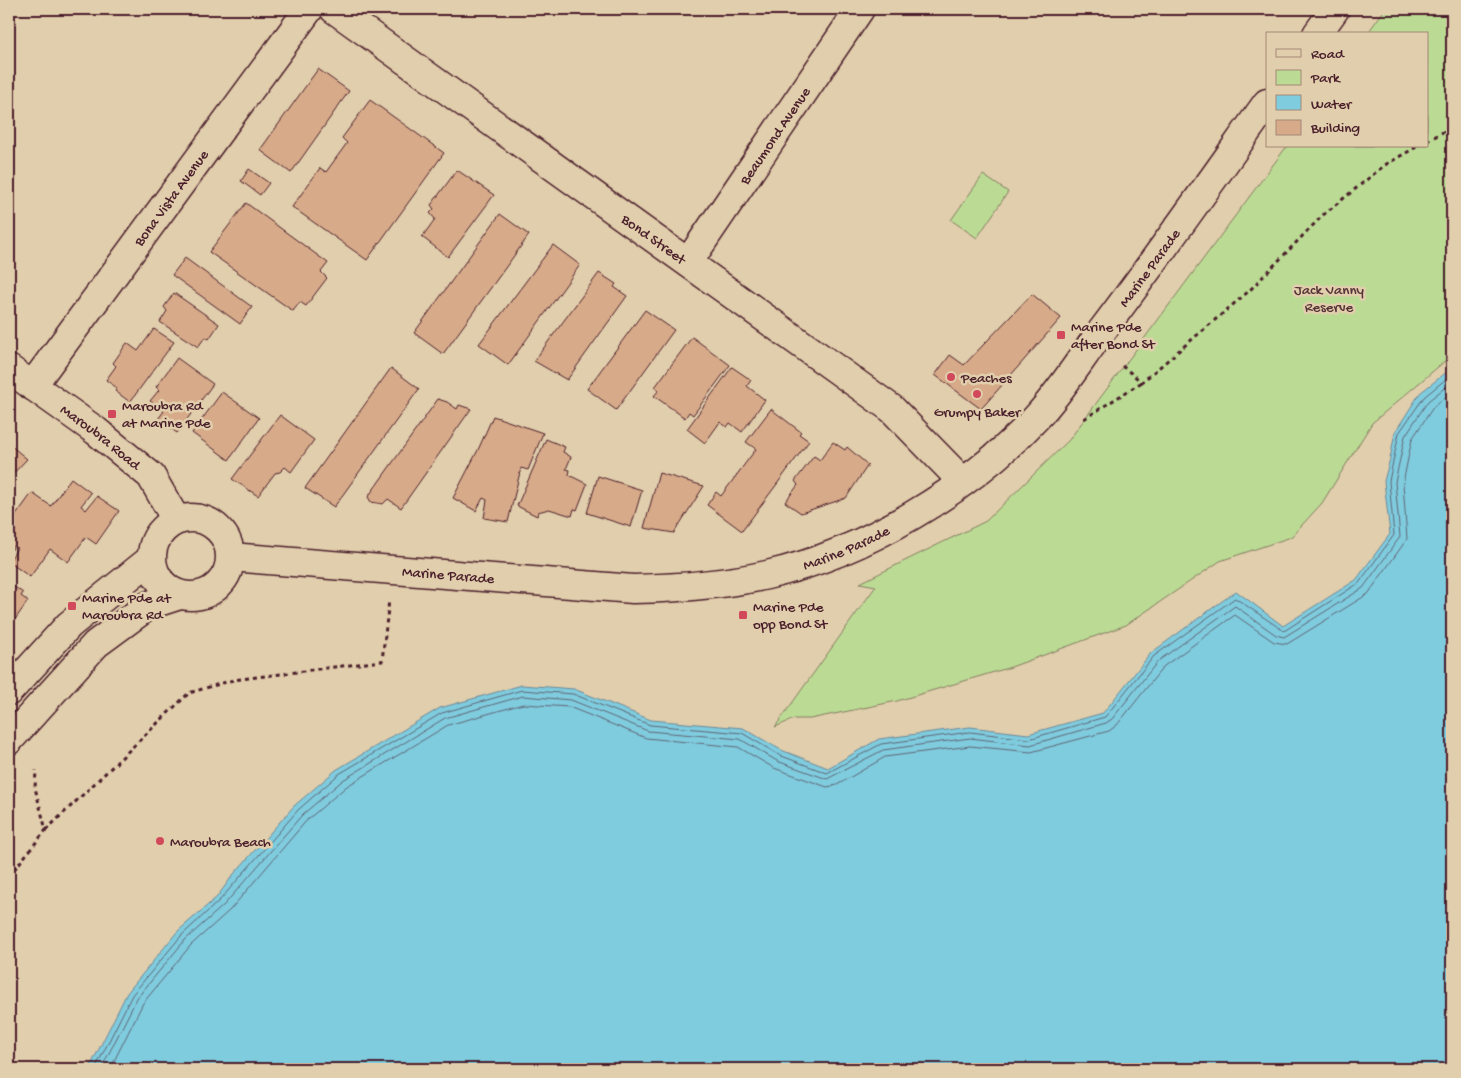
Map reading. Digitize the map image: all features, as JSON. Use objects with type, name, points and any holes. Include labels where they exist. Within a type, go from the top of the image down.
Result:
[{"type":"street","name":"Bona Vista Avenue","points":[[32,386],[309,9]]},
{"type":"street","name":"Bond Street","points":[[334,9],[689,261],[892,409],[963,482]]},
{"type":"street","name":"Beaumond Avenue","points":[[689,261],[860,9]]},
{"type":"street","points":[[1318,32],[1335,9]]},
{"type":"street","name":"Marine Parade","points":[[231,557],[633,589],[677,588],[768,575],[841,551],[898,524],[963,482],[1038,416],[1138,284],[1266,104]]},
{"type":"street","name":"Maroubra Road","points":[[9,369],[96,431],[151,476],[176,520]]},
{"type":"street","points":[[9,740],[96,644],[149,605],[180,595],[198,595],[215,589],[224,580],[229,569],[231,557],[226,538],[213,524],[195,518],[176,520],[165,526],[153,547],[151,559],[154,571],[169,590],[180,595]]},
{"type":"street","points":[[9,691],[69,625],[151,559]]},
{"type":"path","points":[[1428,140],[1452,127]]},
{"type":"path","points":[[1084,419],[1142,382],[1249,291],[1323,215],[1386,165],[1415,148]]},
{"type":"path","points":[[1122,366],[1142,382]]},
{"type":"path","points":[[9,876],[46,830],[189,693],[233,680],[382,661],[389,600]]},
{"type":"path","points":[[36,770],[35,788],[46,830]]},
{"type":"green space","name":"Jack Vanny Reserve","points":[[1385,9],[1452,9],[1452,355],[1372,423],[1322,503],[1291,537],[1220,561],[1126,625],[1011,667],[897,701],[810,719],[794,719],[775,727],[876,586],[860,583],[986,521],[1069,440],[1286,148],[1428,148],[1428,32],[1368,32]]},
{"type":"green space","points":[[983,175],[1008,192],[977,238],[951,220]]},
{"type":"water","points":[[1452,368],[1452,1069],[89,1069],[127,993],[177,932],[217,897],[233,875],[294,806],[336,770],[440,708],[522,685],[574,689],[651,720],[743,728],[781,750],[828,768],[879,739],[970,727],[1028,734],[1103,713],[1151,653],[1236,591],[1283,626],[1356,580],[1390,534],[1384,481],[1395,432],[1420,393]]},
{"type":"building","points":[[318,69],[349,91],[291,173],[260,150]]},
{"type":"building","points":[[370,100],[444,153],[367,260],[292,207],[320,168],[326,172],[347,143],[342,138]]},
{"type":"building","points":[[249,169],[269,183],[260,195],[241,181]]},
{"type":"building","points":[[457,170],[494,195],[448,257],[422,237],[435,219],[430,213],[434,209],[431,205]]},
{"type":"building","points":[[246,203],[328,263],[321,272],[327,278],[306,306],[300,302],[293,311],[209,252]]},
{"type":"building","points":[[500,214],[529,235],[443,354],[414,333]]},
{"type":"building","points":[[553,245],[580,265],[508,365],[479,344]]},
{"type":"building","points":[[185,258],[252,307],[240,324],[172,275]]},
{"type":"building","points":[[599,273],[616,284],[614,287],[627,296],[567,380],[534,361]]},
{"type":"building","points":[[174,293],[219,324],[209,339],[205,337],[198,347],[160,322],[167,311],[164,307]]},
{"type":"building","points":[[1032,294],[1061,318],[981,409],[935,375],[950,355],[964,365]]},
{"type":"building","points":[[645,310],[674,330],[616,410],[587,389]]},
{"type":"building","points":[[154,329],[174,342],[130,402],[115,391],[117,388],[106,380],[116,366],[113,363],[127,343],[138,351]]},
{"type":"building","points":[[692,337],[730,365],[693,415],[689,412],[685,418],[654,396],[659,390],[655,387]]},
{"type":"building","points":[[177,358],[213,384],[177,433],[158,419],[164,411],[150,401],[159,390],[156,387]]},
{"type":"building","points":[[732,367],[751,380],[747,386],[765,400],[742,432],[730,423],[727,427],[720,422],[705,443],[687,429]]},
{"type":"building","points":[[391,368],[419,389],[334,507],[305,488]]},
{"type":"building","points":[[222,392],[259,418],[229,460],[192,433]]},
{"type":"building","points":[[438,399],[447,402],[457,409],[459,405],[471,409],[401,508],[388,499],[383,504],[371,502],[368,497]]},
{"type":"building","points":[[771,409],[801,432],[799,434],[809,441],[742,531],[707,505],[716,492],[721,496],[756,449],[746,442]]},
{"type":"building","points":[[280,415],[314,440],[291,472],[285,467],[280,472],[275,473],[258,496],[232,479]]},
{"type":"building","points":[[493,416],[543,433],[528,470],[521,468],[508,522],[484,518],[487,500],[483,498],[476,511],[453,498]]},
{"type":"building","points":[[546,439],[565,447],[563,452],[571,457],[566,469],[570,470],[569,475],[587,484],[577,510],[574,509],[572,516],[549,509],[538,512],[537,516],[517,506]]},
{"type":"building","points":[[833,442],[845,450],[847,447],[868,465],[846,498],[801,513],[785,502],[798,485],[795,481],[814,456],[820,460]]},
{"type":"building","points":[[9,444],[27,459],[9,478]]},
{"type":"building","points":[[659,473],[704,486],[674,533],[644,528]]},
{"type":"building","points":[[598,476],[642,490],[631,527],[587,513]]},
{"type":"building","points":[[71,478],[91,493],[81,506],[86,510],[97,496],[119,511],[96,544],[86,537],[68,562],[50,549],[30,577],[9,562],[17,548],[14,546],[9,554],[9,514],[14,518],[32,493],[51,506]]},
{"type":"building","points":[[9,583],[23,593],[21,596],[28,601],[9,628]]},
{"type":"place","name":"Marine Pde after Bond St","points":[[1061,335]]},
{"type":"place","name":"Peaches","points":[[951,377]]},
{"type":"place","name":"Grumpy Baker","points":[[977,394]]},
{"type":"place","name":"Maroubra Rd at Marine Pde","points":[[112,414]]},
{"type":"place","name":"Marine Pde at Maroubra Rd","points":[[72,606]]},
{"type":"place","name":"Marine Pde opp Bond St","points":[[743,615]]},
{"type":"place","name":"Maroubra Beach","points":[[160,841]]}]
